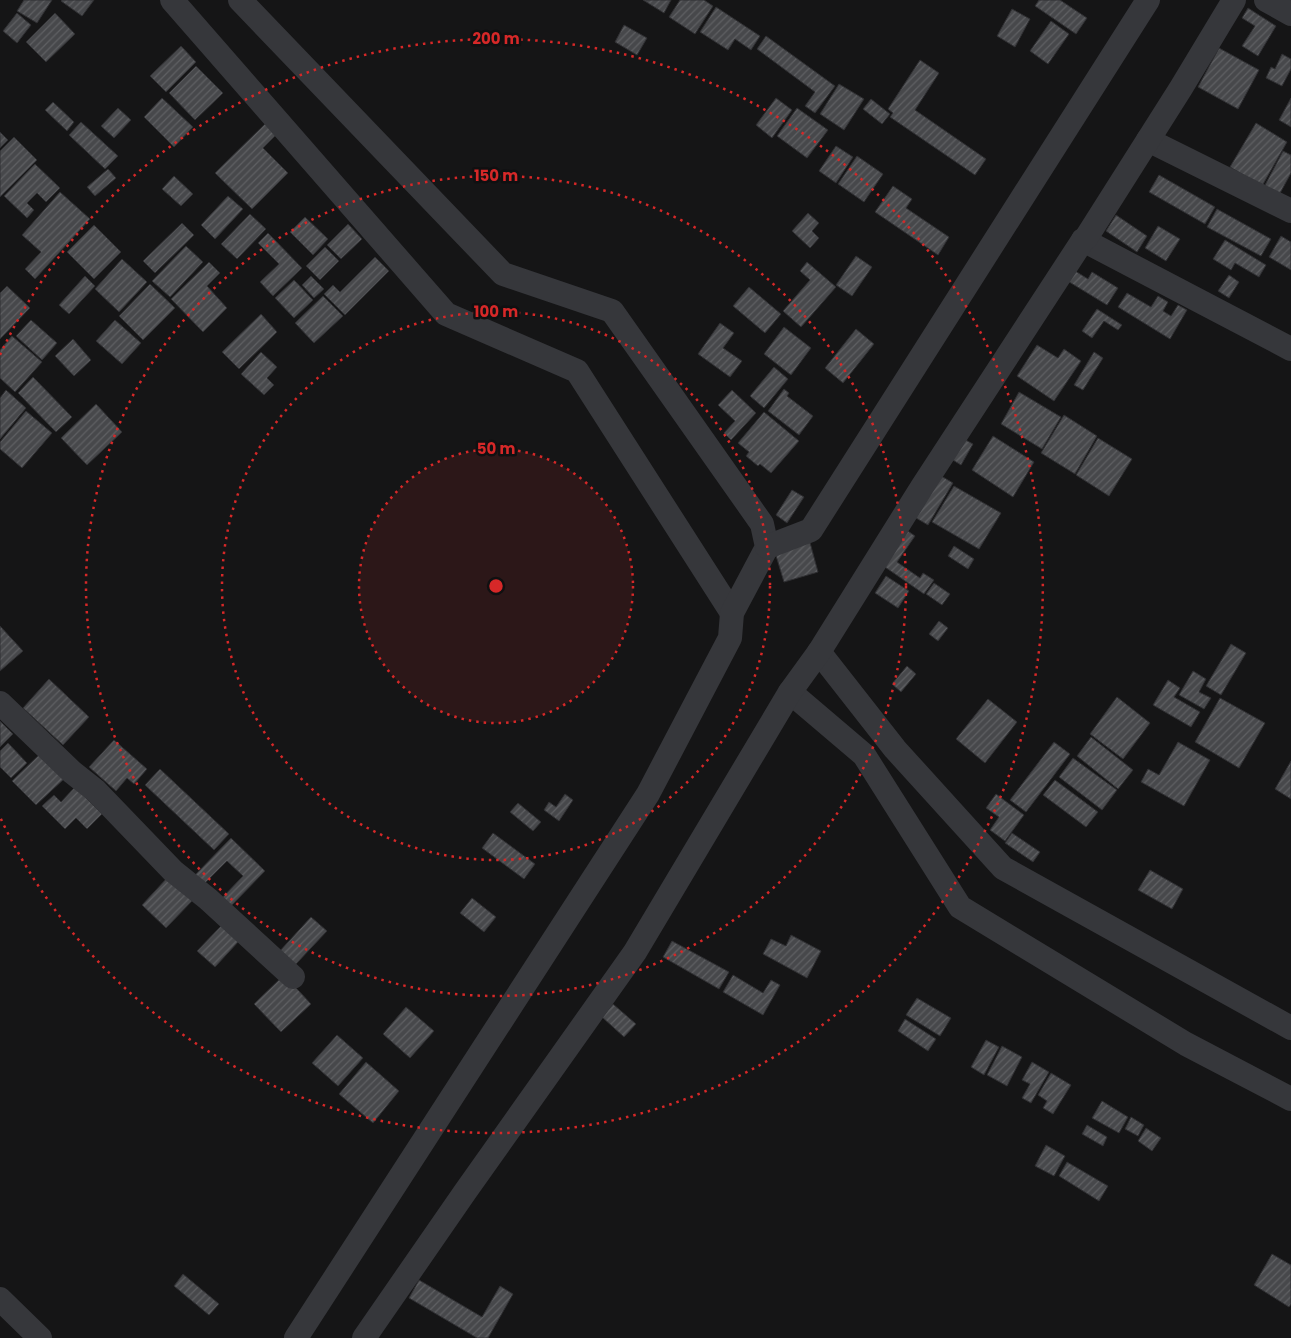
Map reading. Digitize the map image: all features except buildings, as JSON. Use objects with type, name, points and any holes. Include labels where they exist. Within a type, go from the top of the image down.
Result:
[{"type":"street","points":[[172,0],[446,314],[577,371],[732,613]]},
{"type":"street","points":[[240,0],[503,274],[612,311],[762,524],[767,547],[732,613],[730,638],[648,794],[296,1338]]},
{"type":"street","points":[[767,547],[811,530],[1148,0]]},
{"type":"street","points":[[364,1338],[635,952],[790,692],[819,652],[922,487],[1086,238],[1234,0]]},
{"type":"street","points":[[1266,0],[1291,14]]},
{"type":"street","points":[[1148,140],[1291,211]]},
{"type":"street","points":[[1083,240],[1291,349]]},
{"type":"street","points":[[819,652],[895,749],[1003,868],[1291,1028]]},
{"type":"street","points":[[790,692],[864,755],[960,907],[1186,1044],[1291,1099]]},
{"type":"street","points":[[0,703],[72,772],[96,791],[174,871],[208,899],[293,977]]},
{"type":"street","points":[[0,1299],[40,1338]]}]
